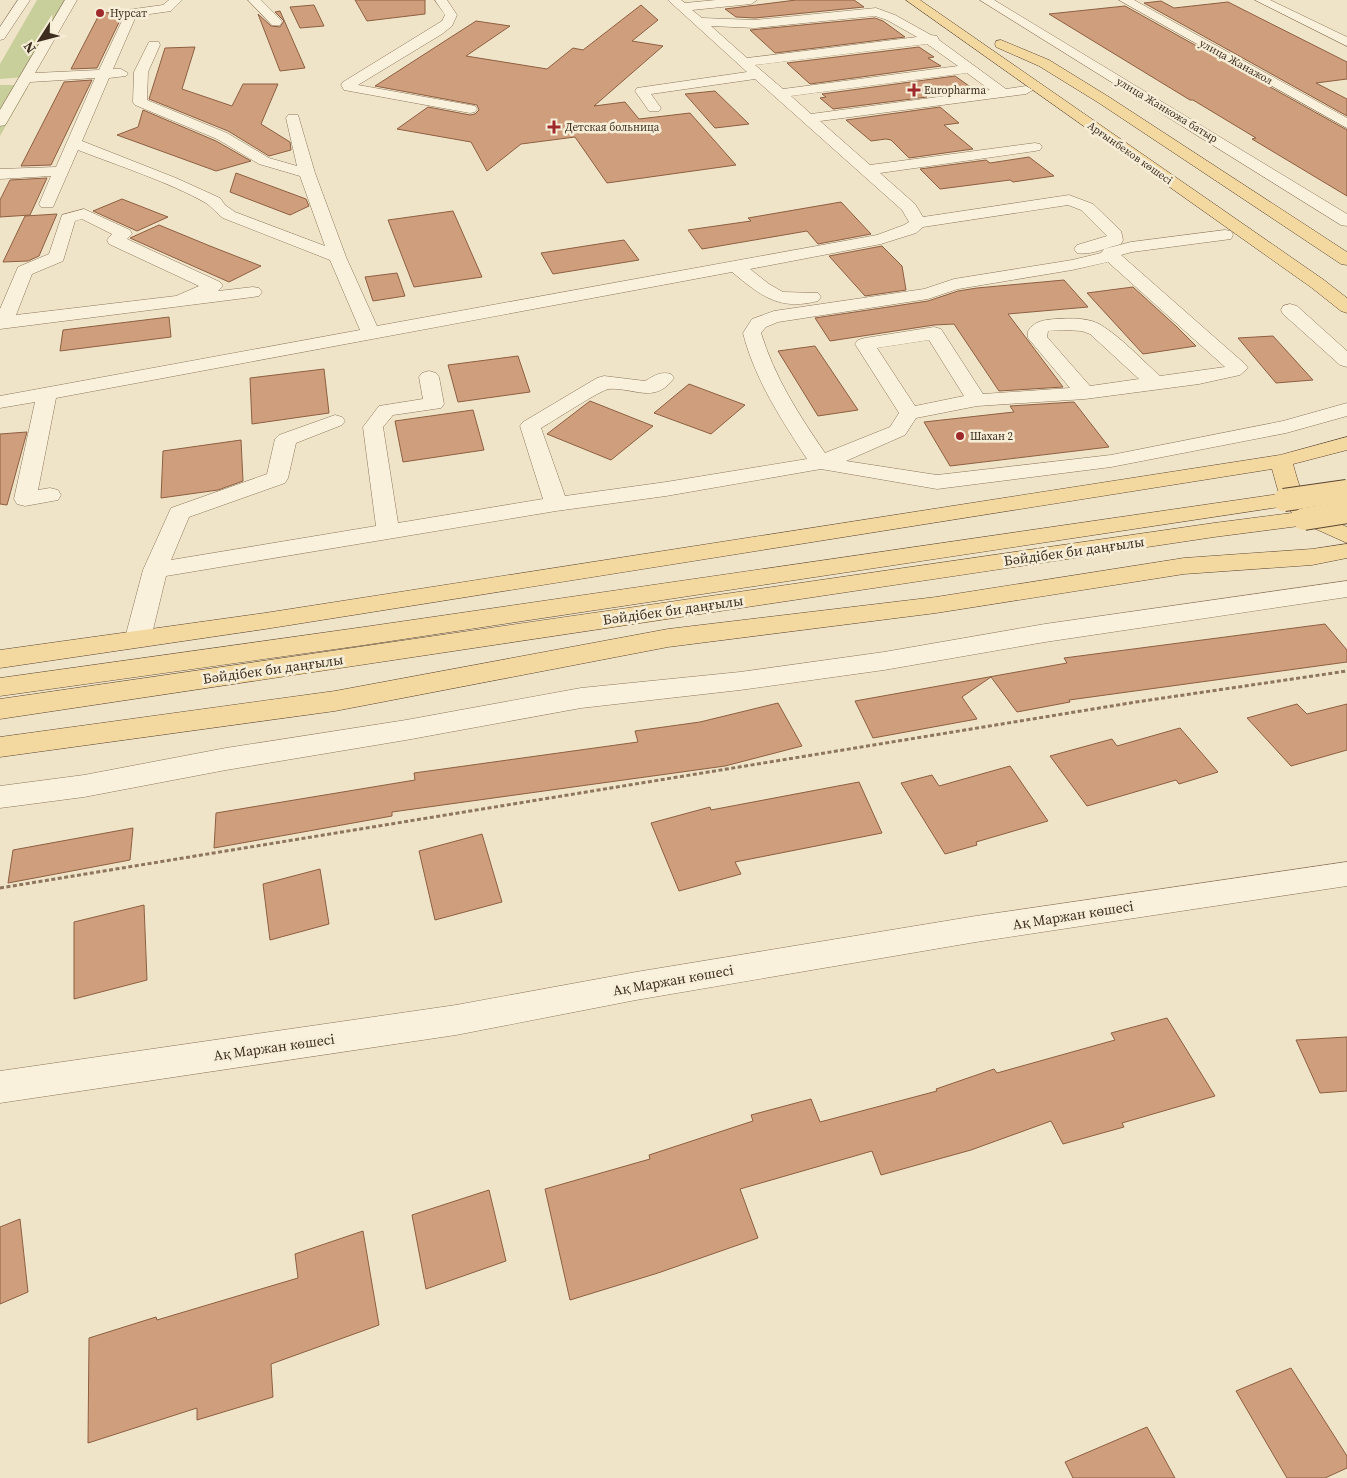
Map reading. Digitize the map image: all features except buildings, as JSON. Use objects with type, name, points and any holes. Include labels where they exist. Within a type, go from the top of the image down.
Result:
[{"type":"main road","name":"Арғынбеков көшесі","points":[[912,0],[964,36],[1001,44],[1347,292]]},
{"type":"main road","name":"Арғынбеков көшесі","points":[[983,40],[1347,307]]},
{"type":"main road","points":[[983,40],[995,64],[1026,90],[1278,275]]},
{"type":"main road","points":[[1001,44],[1044,62],[1347,260]]},
{"type":"main road","points":[[0,659],[257,622],[1281,461],[1347,443]]},
{"type":"main road","points":[[1281,461],[1295,504],[1308,515],[1347,536]]},
{"type":"main road","name":"Бәйдібек би даңғылы","points":[[0,687],[384,633],[1145,519],[1347,491]]},
{"type":"main road","name":"Бәйдібек би даңғылы","points":[[0,710],[1206,531],[1347,512]]},
{"type":"main road","points":[[0,747],[334,700],[668,638],[936,605],[1184,566],[1312,557],[1347,551]]},
{"type":"street","points":[[0,36],[6,19],[24,0]]},
{"type":"street","points":[[0,122],[72,0]]},
{"type":"street","points":[[47,204],[131,13],[167,8],[176,0]]},
{"type":"street","points":[[254,0],[276,22]]},
{"type":"street","points":[[441,0],[451,15],[448,23],[438,31],[348,85],[349,87],[470,109]]},
{"type":"street","points":[[677,3],[751,0]]},
{"type":"street","name":"улица Жанкожа батыр","points":[[986,0],[1347,221]]},
{"type":"street","name":"улица Жанажол","points":[[1125,0],[1347,124]]},
{"type":"street","points":[[1261,0],[1347,42]]},
{"type":"street","points":[[677,3],[909,207],[918,223]]},
{"type":"street","points":[[698,22],[755,24],[876,12],[888,15],[928,39],[1003,93]]},
{"type":"street","points":[[745,62],[964,36]]},
{"type":"street","points":[[154,45],[141,72],[140,102],[150,108],[222,136],[264,161],[307,173]]},
{"type":"street","points":[[781,93],[968,69]]},
{"type":"street","points":[[8,81],[104,73],[141,72]]},
{"type":"street","points":[[654,108],[642,91],[759,74]]},
{"type":"street","points":[[810,118],[1026,90]]},
{"type":"street","points":[[293,118],[307,173],[337,257],[371,333]]},
{"type":"street","points":[[74,143],[170,181],[214,201],[219,208],[229,215],[337,257]]},
{"type":"street","points":[[867,170],[1035,147]]},
{"type":"street","points":[[0,174],[62,171]]},
{"type":"street","points":[[0,402],[881,239],[910,229],[918,223],[1069,200],[1087,207],[1115,235],[1115,240],[1088,249],[927,276]]},
{"type":"street","points":[[180,301],[214,286],[115,240],[124,234],[84,214],[68,218],[58,257],[24,270],[2,323],[253,292]]},
{"type":"street","points":[[1225,235],[1131,247],[1110,253],[1110,256],[1072,265],[954,284],[928,294],[774,317],[759,323],[752,333],[757,354],[775,394],[821,463],[937,482],[1111,461],[1286,427],[1347,409]]},
{"type":"street","points":[[155,570],[556,504],[666,489],[821,463],[898,431],[909,413],[977,400],[1084,393],[1236,371],[1238,368],[1110,256]]},
{"type":"street","points":[[736,266],[777,298],[792,300],[897,282]]},
{"type":"street","points":[[1290,310],[1347,361]]},
{"type":"street","points":[[1084,393],[1038,338],[1037,331],[1043,326],[1075,323],[1092,327],[1155,383]]},
{"type":"street","points":[[909,413],[865,344],[934,334],[977,400]]},
{"type":"street","points":[[388,531],[372,427],[386,410],[434,404],[428,377]]},
{"type":"street","points":[[556,504],[530,426],[604,382],[649,388],[664,378]]},
{"type":"street","points":[[47,393],[25,499],[50,495]]},
{"type":"street","points":[[138,638],[155,570],[180,514],[278,478],[286,439],[335,421]]},
{"type":"street","points":[[0,797],[84,786],[226,759],[406,730],[581,698],[740,681],[884,661],[1045,633],[1347,589]]},
{"type":"street","name":"Ақ Маржан көшесі","points":[[0,1087],[456,1020],[636,986],[976,929],[1347,874]]},
{"type":"path","points":[[0,888],[1136,702],[1347,671]]},
{"type":"green space","points":[[37,0],[75,0],[35,73],[25,77],[0,79],[0,64]]},
{"type":"green space","points":[[0,85],[28,87],[0,136]]},
{"type":"place","name":"Нурсат","points":[[100,13]]},
{"type":"place","name":"Europharma","points":[[914,90]]},
{"type":"place","name":"Детская больница","points":[[554,127]]},
{"type":"place","name":"Шахан 2","points":[[960,436]]}]
